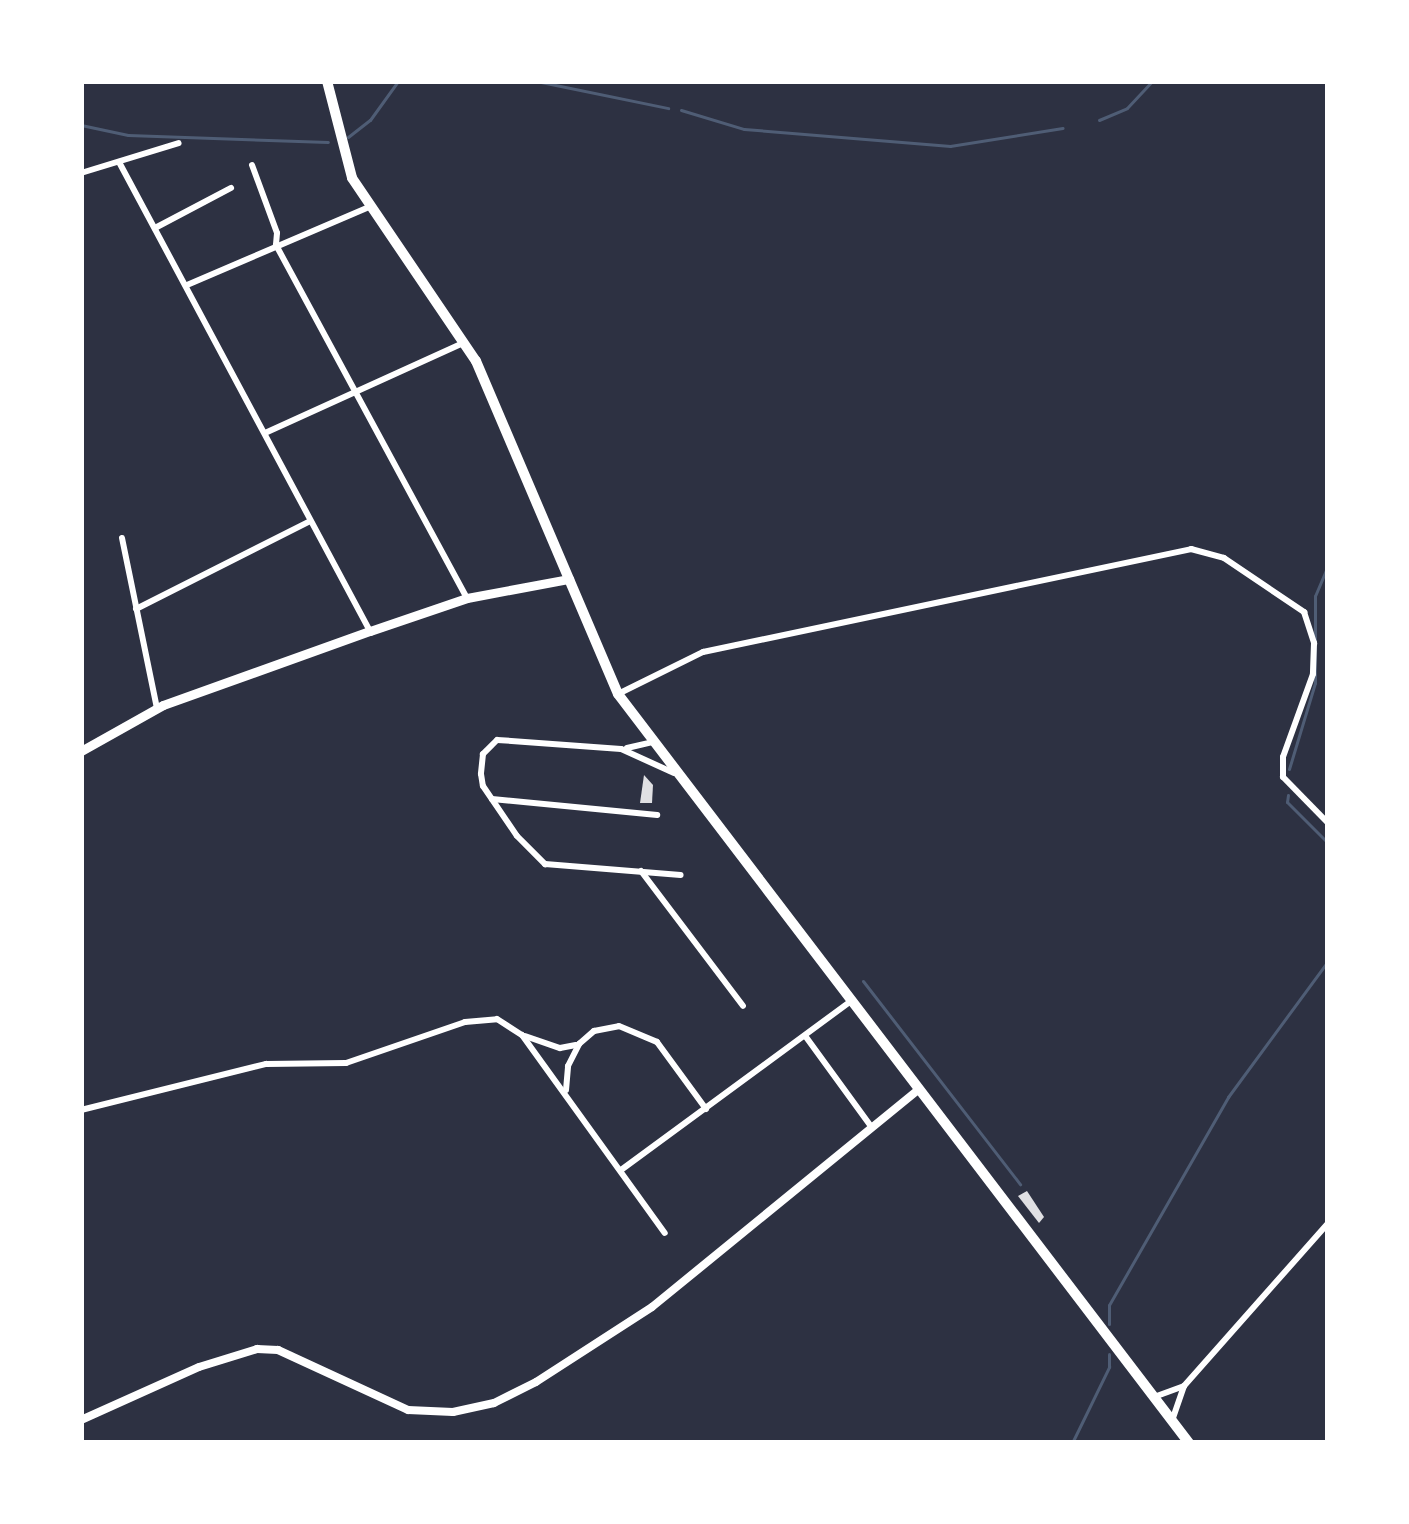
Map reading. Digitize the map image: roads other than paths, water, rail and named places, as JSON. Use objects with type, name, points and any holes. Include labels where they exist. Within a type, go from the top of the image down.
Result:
[{"type":"main road","points":[[327,81],[345,159],[370,206],[466,342],[618,694],[1190,1443]]},
{"type":"main road","points":[[81,752],[157,708],[370,631],[467,598],[569,579]]},
{"type":"street","points":[[81,173],[178,143]]},
{"type":"street","points":[[119,161],[370,631]]},
{"type":"street","points":[[252,165],[277,233],[276,245],[467,598]]},
{"type":"street","points":[[154,228],[231,188]]},
{"type":"street","points":[[185,286],[370,206]]},
{"type":"street","points":[[265,433],[466,342]]},
{"type":"street","points":[[136,609],[311,521]]},
{"type":"street","points":[[122,538],[157,708]]},
{"type":"street","points":[[618,694],[703,652],[1191,549],[1224,558],[1304,612],[1314,643],[1313,674],[1282,757],[1283,777],[1328,823]]},
{"type":"street","points":[[677,775],[651,758],[620,749],[497,740],[483,754],[481,774],[492,799],[544,864],[681,875]]},
{"type":"street","points":[[620,749],[652,742]]},
{"type":"street","points":[[492,799],[657,814]]},
{"type":"street","points":[[641,871],[743,1006]]},
{"type":"street","points":[[621,1170],[850,1002]]},
{"type":"street","points":[[81,1110],[266,1064],[346,1063],[482,1018],[510,1024],[522,1035],[665,1233]]},
{"type":"street","points":[[522,1035],[560,1048],[579,1044],[605,1027],[640,1031],[657,1042],[706,1108]]},
{"type":"street","points":[[806,1037],[872,1128]]},
{"type":"street","points":[[568,1095],[568,1066],[579,1044]]},
{"type":"street","points":[[81,1420],[242,1351],[278,1350],[408,1410],[453,1412],[494,1403],[536,1382],[652,1306],[918,1090]]},
{"type":"street","points":[[1172,1420],[1184,1387],[1328,1223]]},
{"type":"street","points":[[1154,1397],[1184,1387]]},
{"type":"waterway","points":[[348,137],[370,120],[398,81]]},
{"type":"waterway","points":[[536,81],[668,108]]},
{"type":"waterway","points":[[1099,120],[1127,108],[1152,81]]},
{"type":"waterway","points":[[681,110],[744,129],[950,146],[1063,128]]},
{"type":"waterway","points":[[81,125],[128,135],[328,142]]},
{"type":"waterway","points":[[1289,769],[1315,683],[1315,596],[1328,566]]},
{"type":"waterway","points":[[1288,795],[1287,802],[1328,843]]},
{"type":"waterway","points":[[1109,1324],[1109,1305],[1228,1097],[1328,961]]},
{"type":"waterway","points":[[863,981],[1020,1184]]},
{"type":"waterway","points":[[1072,1443],[1109,1367],[1109,1354]]}]
